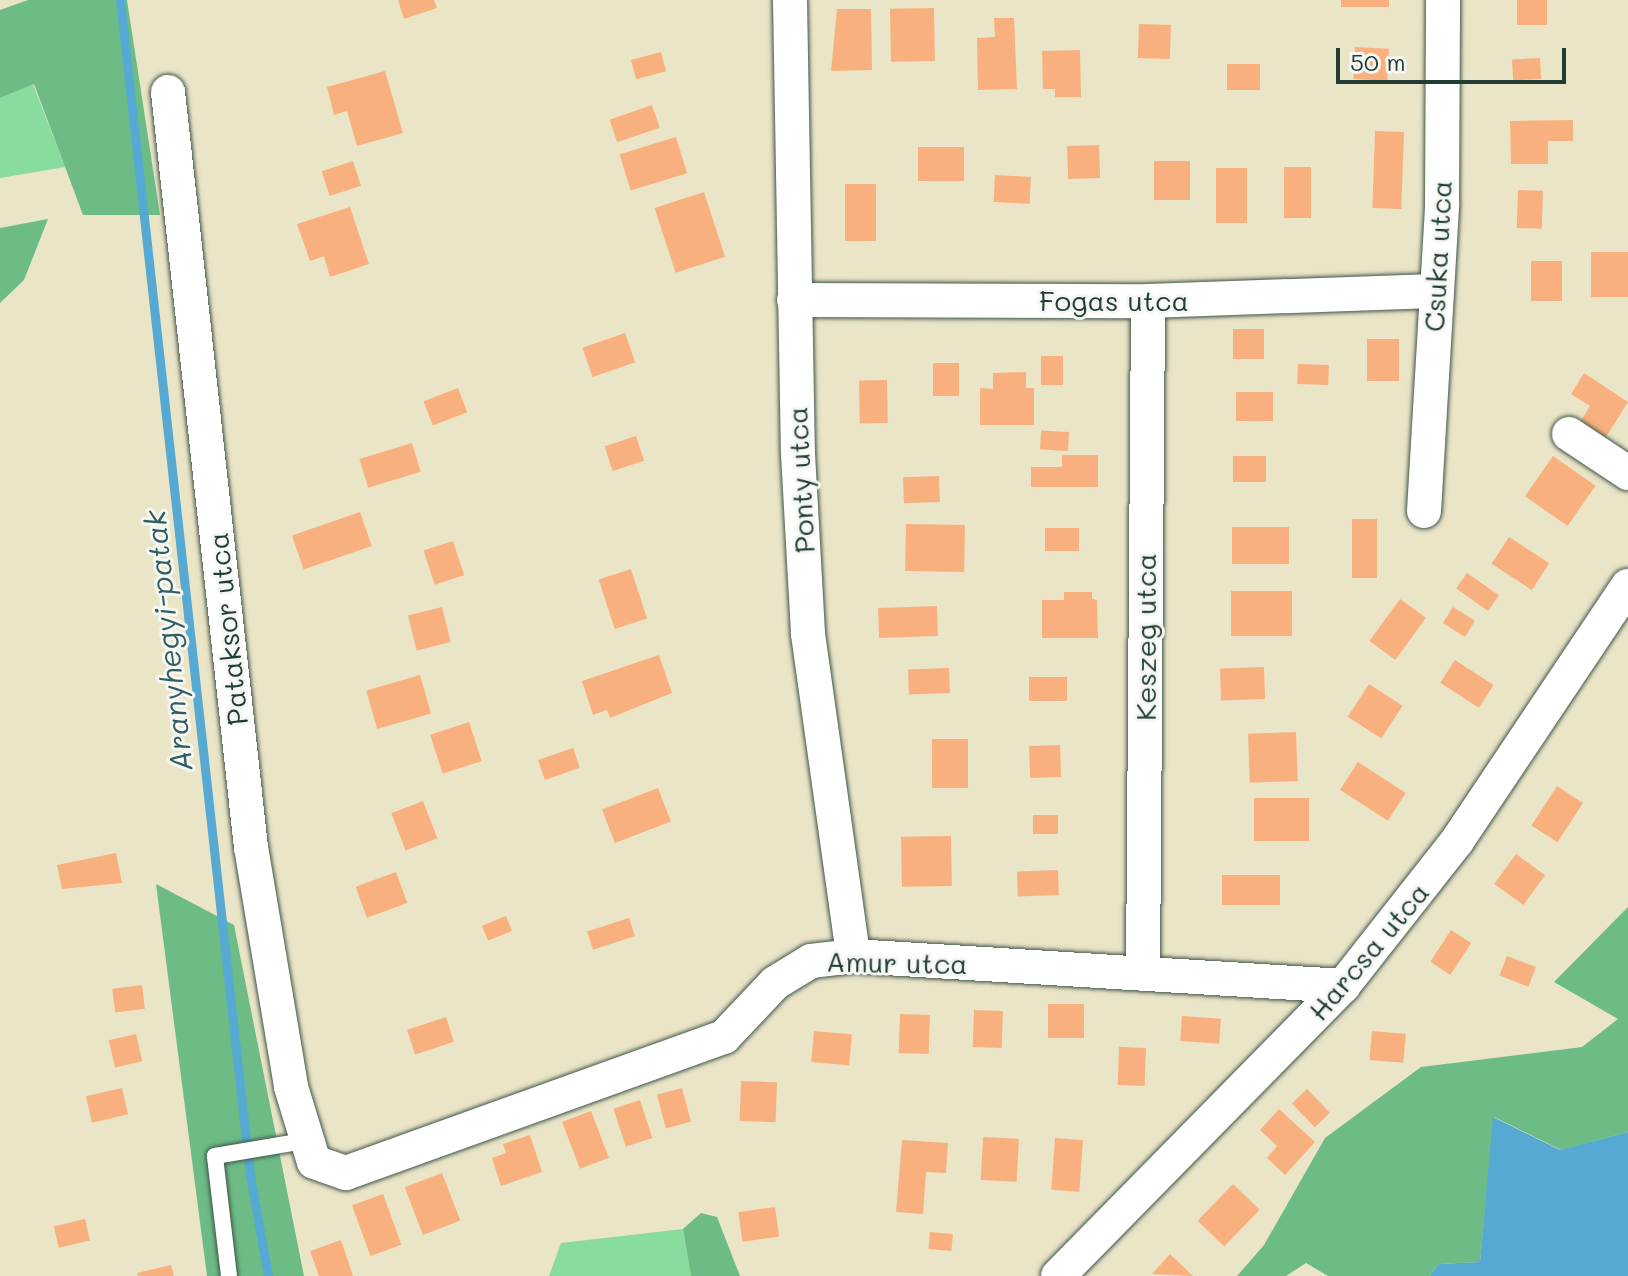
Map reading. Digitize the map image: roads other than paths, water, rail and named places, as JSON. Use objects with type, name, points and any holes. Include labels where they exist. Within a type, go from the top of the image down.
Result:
[{"type":"street","name":"Ponty utca","points":[[790,0],[794,300],[808,634],[853,956]]},
{"type":"street","name":"Csuka utca","points":[[1424,511],[1434,291],[1442,204],[1443,0]]},
{"type":"street","name":"Pataksor utca","points":[[168,92],[251,847],[309,1152]]},
{"type":"street","name":"Fogas utca","points":[[794,300],[1148,301],[1434,291]]},
{"type":"street","name":"Keszeg utca","points":[[1143,973],[1148,301]]},
{"type":"street","points":[[1569,434],[1628,473]]},
{"type":"street","name":"Harcsa utca","points":[[1058,1276],[1343,986],[1457,841],[1628,586]]},
{"type":"street","name":"Amur utca","points":[[309,1152],[346,1173],[724,1037],[775,983],[811,961],[853,956],[1343,986]]},
{"type":"lane","points":[[229,1276],[215,1156],[264,1149],[309,1152]]},
{"type":"water","points":[[1493,1117],[1560,1150],[1628,1132],[1628,1276],[1429,1276],[1439,1264],[1480,1262]]},
{"type":"waterway","name":"Aranyhegyi-patak","points":[[120,0],[250,1175],[268,1276]]}]
